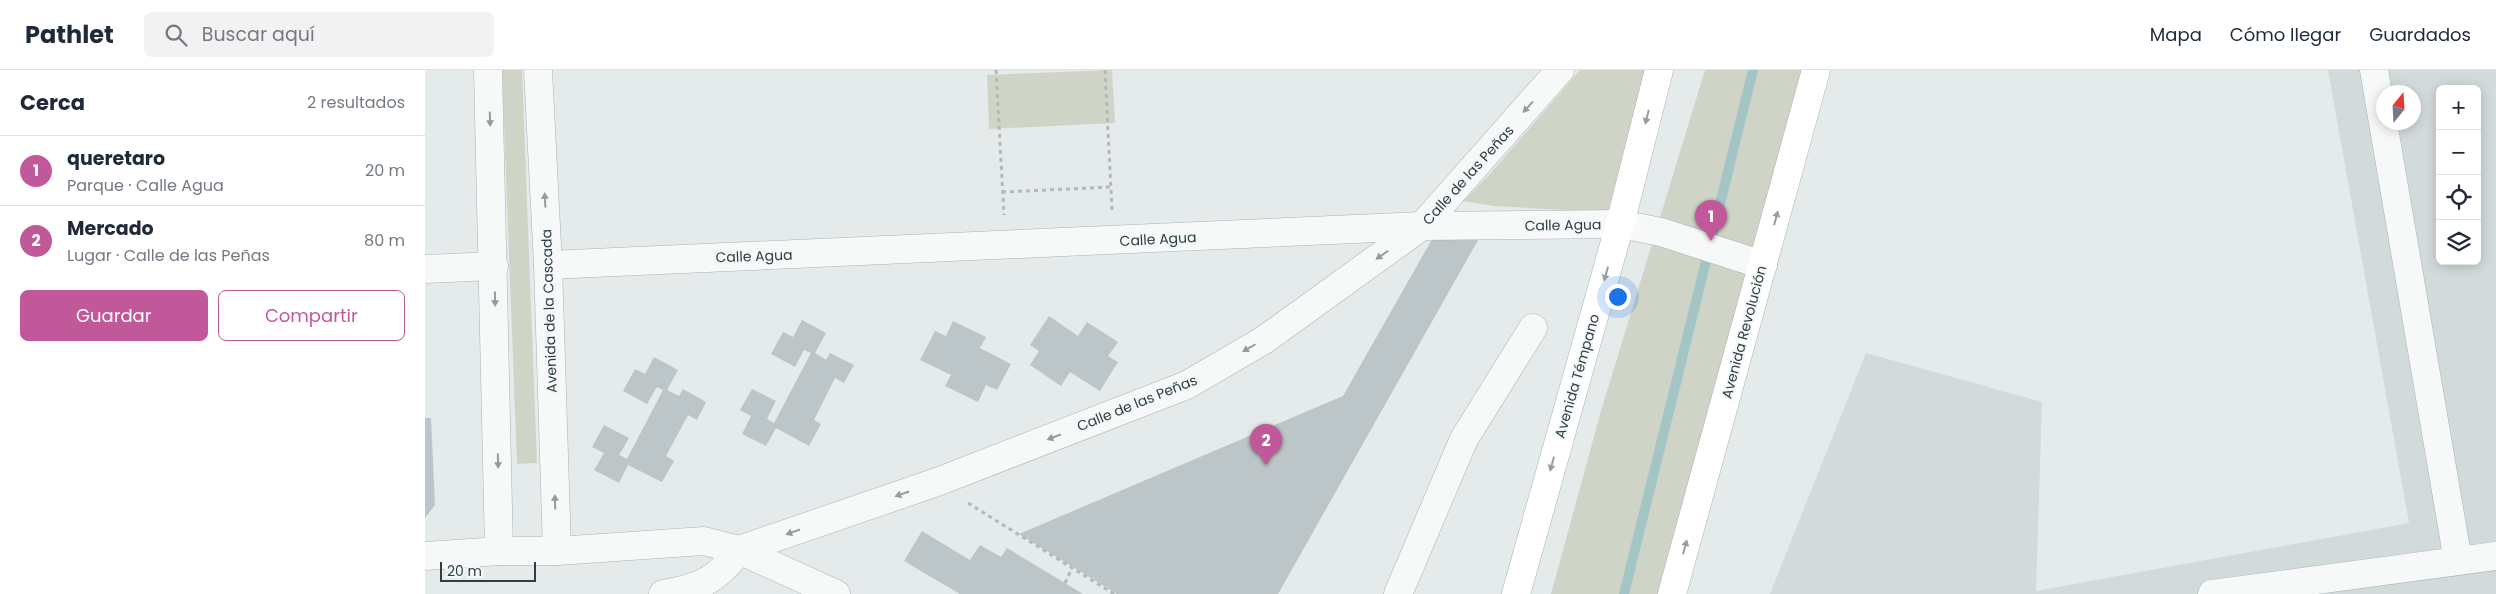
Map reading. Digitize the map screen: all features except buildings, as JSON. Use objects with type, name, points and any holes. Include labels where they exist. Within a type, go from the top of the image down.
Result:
[{"type":"main road","name":"Avenida Témpano","points":[[1516,594],[1619,224],[1659,70]]},
{"type":"main road","name":"Avenida Revolución","points":[[1672,594],[1816,70]]},
{"type":"street","points":[[488,70],[494,266],[499,551]]},
{"type":"street","name":"Avenida de la Cascada","points":[[539,70],[549,265],[557,551]]},
{"type":"street","name":"Calle de las Peñas","points":[[739,550],[937,482],[1187,385],[1264,340],[1422,226],[1560,70]]},
{"type":"street","points":[[2374,70],[2458,561]]},
{"type":"street","name":"Calle Agua","points":[[549,265],[1422,226],[1619,224],[1661,232],[1763,265]]},
{"type":"street","points":[[425,269],[494,266]]},
{"type":"street","points":[[1399,594],[1464,439],[1533,328]]},
{"type":"street","points":[[425,556],[499,551],[557,551],[705,541],[739,550],[811,588],[836,594]]},
{"type":"street","points":[[663,594],[709,581],[727,568],[739,550]]},
{"type":"street","points":[[2212,594],[2496,556]]},
{"type":"path","points":[[996,70],[1003,192],[1111,187],[1105,70]]},
{"type":"path","points":[[937,482],[1114,594]]},
{"type":"path","points":[[1065,583],[1072,568]]},
{"type":"shaded area","points":[[502,70],[522,70],[537,463],[517,464]]},
{"type":"shaded area","points":[[1112,70],[1115,123],[989,129],[987,75]]},
{"type":"shaded area","points":[[1580,70],[1655,70],[1619,213],[1494,206],[1463,201],[1488,176]]},
{"type":"shaded area","points":[[1705,70],[1816,70],[1672,594],[1551,594],[1601,411]]},
{"type":"shaded area","points":[[2328,70],[2496,70],[2496,594],[1770,594],[1866,353],[2042,402],[2036,591],[2409,523]]},
{"type":"waterway","points":[[1624,594],[1753,70]]},
{"type":"place","name":"queretaro","points":[[1711,241]]},
{"type":"place","name":"Mercado","points":[[1266,465]]}]
